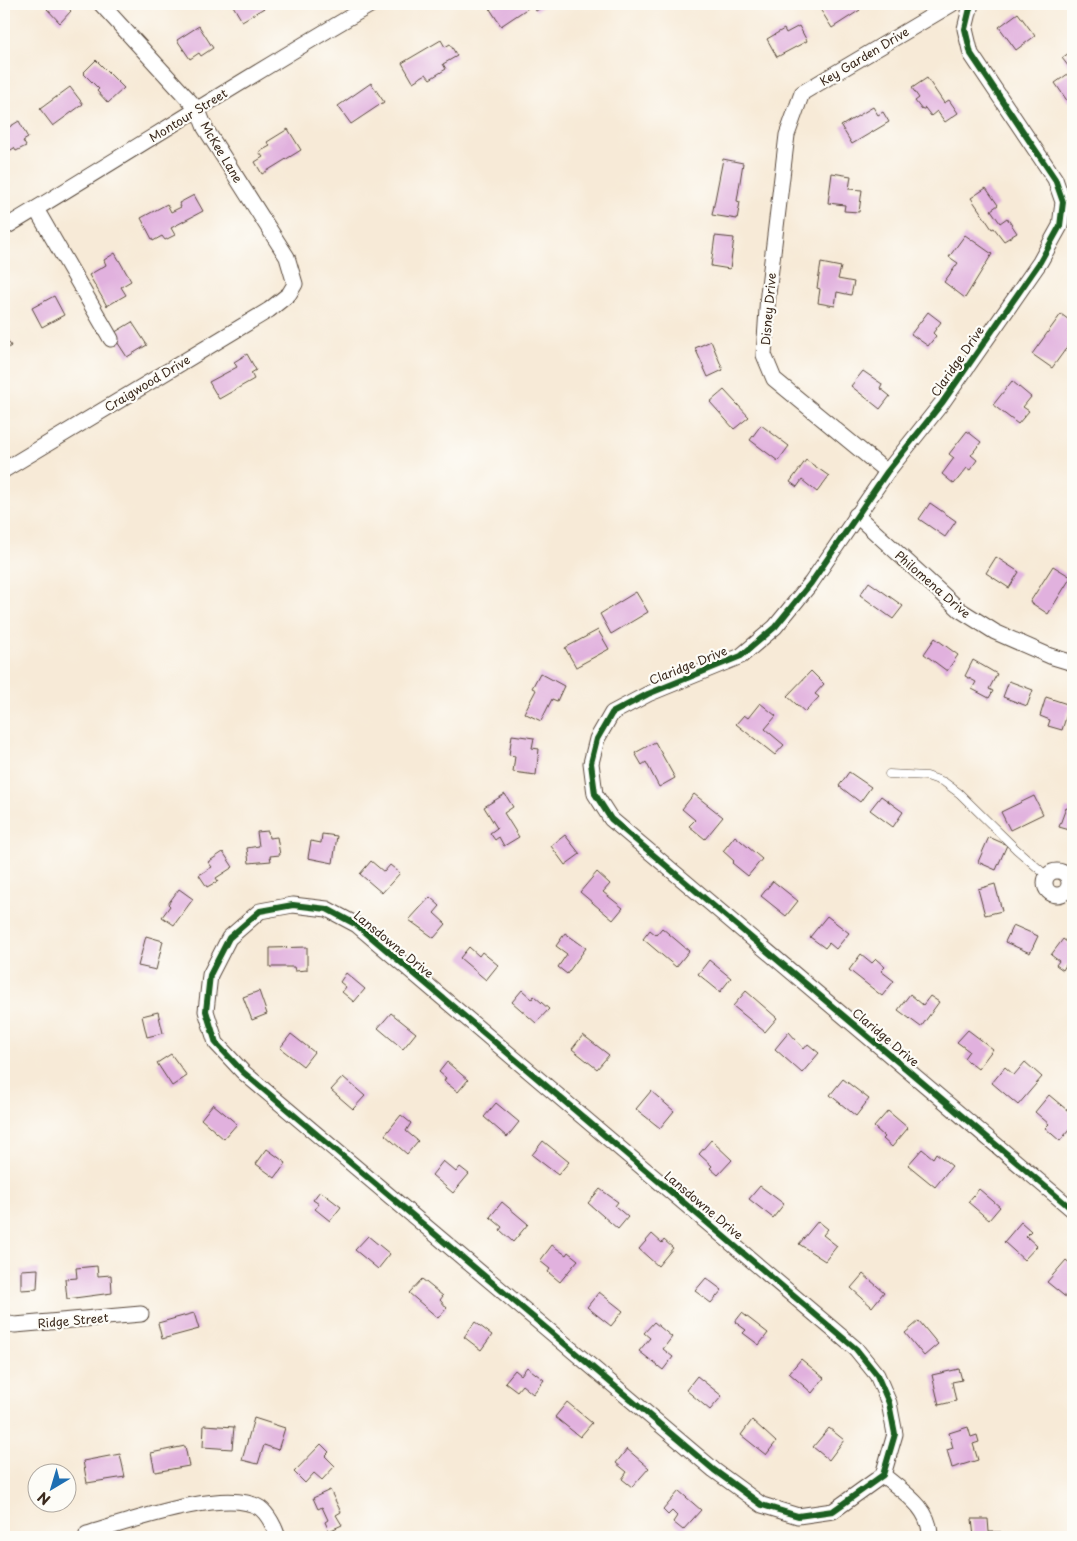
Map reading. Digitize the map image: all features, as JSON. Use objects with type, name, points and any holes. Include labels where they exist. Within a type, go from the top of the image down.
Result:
[{"type":"street","name":"McKee Lane","points":[[101,4],[198,110],[205,128],[287,257],[295,284],[289,294]]},
{"type":"street","name":"Montour Street","points":[[4,228],[198,110],[269,63],[372,4]]},
{"type":"street","name":"Key Garden Drive","points":[[802,93],[952,4]]},
{"type":"street","name":"Claridge Drive","points":[[971,4],[965,29],[971,54],[1055,179],[1063,202],[1060,226],[1040,262],[948,395],[887,472],[811,583],[775,627],[740,656],[648,694],[612,713],[597,739],[591,763],[595,794],[611,819],[1073,1210]]},
{"type":"street","name":"Disney Drive","points":[[802,93],[788,135],[768,294],[764,355],[774,379],[887,472]]},
{"type":"street","points":[[36,209],[111,339]]},
{"type":"street","name":"Craigwood Drive","points":[[4,470],[269,310],[289,294]]},
{"type":"street","name":"Philomena Drive","points":[[856,515],[960,610],[995,632],[1069,661]]},
{"type":"street","points":[[1069,661],[1073,647]]},
{"type":"street","points":[[1047,876],[1055,871],[1064,873],[1069,881],[1070,893]]},
{"type":"street","name":"Lansdowne Drive","points":[[293,904],[327,909],[357,925],[856,1349],[877,1375],[889,1403],[895,1434],[883,1475],[833,1511],[798,1516],[762,1505],[714,1470],[243,1072],[216,1044],[206,1011],[210,974],[228,938],[260,911],[293,904]]},
{"type":"street","name":"Ridge Street","points":[[4,1323],[15,1324],[141,1314]]},
{"type":"street","points":[[883,1475],[917,1502],[930,1526],[930,1537]]},
{"type":"street","points":[[87,1534],[210,1501],[237,1500],[260,1508],[274,1527],[278,1537]]},
{"type":"lane","points":[[888,774],[927,776],[944,782],[959,793],[1016,849],[1047,876]]},
{"type":"building","points":[[53,4],[64,4],[71,11],[60,23],[47,9]]},
{"type":"building","points":[[232,4],[271,4],[242,21]]},
{"type":"building","points":[[497,4],[526,4],[528,8],[501,26],[490,9]]},
{"type":"building","points":[[531,4],[547,4],[536,11]]},
{"type":"building","points":[[828,4],[856,4],[860,10],[832,28],[820,9]]},
{"type":"building","points":[[1018,13],[1035,36],[1016,50],[999,27]]},
{"type":"building","points":[[199,26],[213,48],[201,56],[199,53],[190,59],[177,40]]},
{"type":"building","points":[[799,26],[807,41],[777,57],[767,39],[784,29],[786,33]]},
{"type":"building","points":[[441,40],[445,47],[450,44],[457,56],[443,64],[446,69],[430,79],[426,74],[413,82],[402,63]]},
{"type":"building","points":[[1073,50],[1073,99],[1068,102],[1055,83],[1072,71],[1062,58]]},
{"type":"building","points":[[96,60],[124,88],[108,103],[97,91],[99,89],[83,73]]},
{"type":"building","points":[[927,78],[944,103],[949,100],[958,113],[945,122],[937,111],[931,116],[925,108],[922,110],[915,101],[919,98],[912,88]]},
{"type":"building","points":[[371,83],[384,102],[351,124],[338,106]]},
{"type":"building","points":[[70,87],[83,104],[53,126],[40,109]]},
{"type":"building","points":[[873,107],[878,115],[883,112],[889,122],[852,144],[841,126]]},
{"type":"building","points":[[19,121],[28,138],[23,141],[26,146],[16,151],[14,148],[6,153],[4,125],[6,129]]},
{"type":"building","points":[[288,129],[301,150],[262,174],[255,162],[263,157],[259,152],[270,146],[267,142]]},
{"type":"building","points":[[723,159],[743,163],[737,201],[740,202],[737,219],[712,215]]},
{"type":"building","points":[[832,173],[851,176],[849,189],[862,190],[859,212],[844,211],[845,205],[828,203]]},
{"type":"building","points":[[986,188],[998,205],[991,210],[1000,223],[1007,218],[1017,233],[1004,241],[994,228],[992,229],[971,198]]},
{"type":"building","points":[[194,195],[203,211],[171,228],[175,235],[165,240],[162,236],[153,241],[141,218],[167,204],[171,212],[181,207],[179,203]]},
{"type":"building","points":[[965,235],[992,254],[965,298],[944,282],[958,263],[949,257]]},
{"type":"building","points":[[715,236],[734,238],[730,269],[711,266]]},
{"type":"building","points":[[115,253],[131,281],[121,287],[126,295],[107,306],[89,275],[106,265],[104,260]]},
{"type":"building","points":[[821,263],[841,267],[838,279],[854,282],[851,295],[837,292],[835,306],[818,303],[820,289],[817,288]]},
{"type":"building","points":[[54,296],[64,315],[42,327],[32,308]]},
{"type":"building","points":[[928,312],[941,322],[933,333],[936,336],[928,346],[911,334]]},
{"type":"building","points":[[1061,314],[1073,323],[1073,339],[1052,368],[1032,354]]},
{"type":"building","points":[[132,322],[147,345],[127,357],[112,334]]},
{"type":"building","points":[[4,334],[11,346],[4,351]]},
{"type":"building","points":[[711,341],[723,370],[708,377],[695,348]]},
{"type":"building","points":[[247,354],[256,370],[251,373],[254,379],[219,399],[209,382],[237,367],[234,362]]},
{"type":"building","points":[[863,371],[882,384],[880,388],[890,396],[880,409],[851,386]]},
{"type":"building","points":[[1012,381],[1031,397],[1023,407],[1029,411],[1018,424],[993,405]]},
{"type":"building","points":[[724,390],[749,417],[734,429],[710,402]]},
{"type":"building","points":[[761,425],[789,446],[778,461],[750,440]]},
{"type":"building","points":[[967,431],[981,442],[971,455],[977,460],[970,470],[967,468],[954,484],[942,474],[954,458],[949,454]]},
{"type":"building","points":[[806,460],[829,476],[817,492],[802,480],[797,487],[790,482]]},
{"type":"building","points":[[930,503],[956,521],[945,537],[919,519]]},
{"type":"building","points":[[996,557],[1019,572],[1009,588],[986,573]]},
{"type":"building","points":[[1053,566],[1071,577],[1048,614],[1030,602]]},
{"type":"building","points":[[869,582],[903,606],[893,619],[860,595]]},
{"type":"building","points":[[636,592],[648,612],[611,634],[600,614]]},
{"type":"building","points":[[598,630],[609,649],[576,667],[565,648]]},
{"type":"building","points":[[935,638],[958,655],[947,671],[924,654]]},
{"type":"building","points":[[973,660],[997,674],[989,689],[993,691],[989,698],[972,689],[976,682],[965,676]]},
{"type":"building","points":[[811,671],[824,684],[815,694],[819,697],[805,712],[787,696]]},
{"type":"building","points":[[540,673],[564,686],[557,701],[552,699],[541,721],[524,713],[536,690],[532,688]]},
{"type":"building","points":[[1009,681],[1033,690],[1027,706],[1003,697]]},
{"type":"building","points":[[1046,697],[1070,705],[1062,730],[1048,726],[1050,720],[1040,716]]},
{"type":"building","points":[[760,703],[776,716],[765,729],[784,745],[775,755],[736,724],[744,715],[748,718]]},
{"type":"building","points":[[512,735],[534,738],[532,748],[539,749],[536,775],[513,772],[515,756],[509,755]]},
{"type":"building","points":[[655,742],[675,778],[659,787],[646,762],[642,765],[635,753]]},
{"type":"building","points":[[849,772],[871,787],[860,802],[839,786]]},
{"type":"building","points":[[505,794],[513,807],[504,813],[519,837],[504,846],[499,837],[495,840],[490,833],[497,828],[484,807]]},
{"type":"building","points":[[694,794],[723,817],[705,839],[689,826],[695,820],[682,809]]},
{"type":"building","points":[[881,796],[903,812],[893,827],[870,810]]},
{"type":"building","points":[[1034,796],[1043,814],[1010,830],[1001,812]]},
{"type":"building","points":[[1066,808],[1073,810],[1073,831],[1059,827]]},
{"type":"building","points":[[268,831],[269,838],[277,837],[280,855],[270,856],[271,861],[249,863],[247,848],[259,846],[257,832]]},
{"type":"building","points":[[322,834],[337,836],[333,863],[308,858],[311,841],[321,843]]},
{"type":"building","points":[[565,835],[580,854],[565,865],[551,846]]},
{"type":"building","points":[[735,836],[762,859],[748,876],[732,863],[734,861],[723,851]]},
{"type":"building","points":[[989,837],[1007,845],[996,870],[978,862]]},
{"type":"building","points":[[223,852],[233,867],[216,878],[218,881],[207,887],[199,875],[212,867],[208,862]]},
{"type":"building","points":[[371,861],[384,872],[390,865],[400,873],[382,893],[360,874]]},
{"type":"building","points":[[597,872],[610,884],[603,892],[623,908],[613,920],[580,892]]},
{"type":"building","points":[[773,881],[798,901],[786,916],[761,896]]},
{"type":"building","points":[[995,884],[1002,911],[985,915],[978,889]]},
{"type":"building","points":[[179,889],[193,899],[174,925],[162,917],[170,906],[168,904]]},
{"type":"building","points":[[430,897],[440,906],[434,913],[446,924],[434,938],[409,920]]},
{"type":"building","points":[[827,916],[849,933],[836,949],[829,943],[825,948],[810,937]]},
{"type":"building","points":[[1013,925],[1038,936],[1030,953],[1005,942]]},
{"type":"building","points":[[662,928],[689,951],[676,967],[643,939],[650,930],[656,935]]},
{"type":"building","points":[[565,933],[586,948],[567,974],[558,967],[567,954],[556,946]]},
{"type":"building","points":[[146,936],[163,941],[156,970],[138,966]]},
{"type":"building","points":[[1063,939],[1073,947],[1073,971],[1066,965],[1063,970],[1056,965],[1059,961],[1051,955]]},
{"type":"building","points":[[307,947],[307,970],[295,971],[294,967],[270,967],[270,948]]},
{"type":"building","points":[[469,947],[479,956],[482,952],[498,965],[486,980],[460,958]]},
{"type":"building","points":[[861,954],[872,963],[876,959],[885,967],[881,971],[894,981],[882,996],[849,970]]},
{"type":"building","points":[[709,960],[731,978],[720,992],[698,974]]},
{"type":"building","points":[[346,973],[365,989],[354,1002],[342,992],[346,987],[340,982]]},
{"type":"building","points":[[522,990],[532,999],[534,996],[549,1009],[536,1023],[512,1002]]},
{"type":"building","points":[[259,991],[267,1014],[252,1020],[243,997]]},
{"type":"building","points":[[746,991],[777,1018],[765,1032],[733,1006]]},
{"type":"building","points":[[910,994],[923,1005],[930,996],[939,1002],[921,1027],[898,1010]]},
{"type":"building","points":[[158,1012],[163,1033],[147,1037],[142,1016]]},
{"type":"building","points":[[391,1013],[416,1033],[403,1049],[378,1028]]},
{"type":"building","points":[[968,1030],[993,1049],[978,1069],[964,1058],[969,1051],[957,1042]]},
{"type":"building","points":[[789,1032],[804,1049],[808,1044],[819,1053],[802,1073],[775,1049]]},
{"type":"building","points":[[291,1034],[314,1052],[303,1066],[280,1048]]},
{"type":"building","points":[[583,1035],[609,1055],[597,1069],[572,1049]]},
{"type":"building","points":[[171,1054],[187,1076],[172,1086],[157,1063]]},
{"type":"building","points":[[447,1062],[468,1080],[458,1092],[444,1081],[446,1078],[439,1072]]},
{"type":"building","points":[[1025,1062],[1042,1077],[1018,1105],[992,1083],[1005,1067],[1014,1075]]},
{"type":"building","points":[[343,1077],[365,1096],[353,1109],[331,1090]]},
{"type":"building","points":[[843,1079],[869,1099],[856,1116],[830,1095]]},
{"type":"building","points":[[651,1091],[674,1111],[660,1128],[636,1109]]},
{"type":"building","points":[[1049,1095],[1073,1115],[1073,1125],[1060,1141],[1045,1128],[1049,1124],[1035,1112]]},
{"type":"building","points":[[496,1103],[519,1122],[507,1137],[484,1117]]},
{"type":"building","points":[[213,1104],[237,1124],[224,1139],[201,1119]]},
{"type":"building","points":[[888,1111],[908,1128],[892,1147],[874,1127]]},
{"type":"building","points":[[401,1115],[411,1123],[406,1131],[418,1141],[407,1154],[385,1135]]},
{"type":"building","points":[[711,1140],[732,1160],[718,1175],[710,1168],[712,1166],[699,1154]]},
{"type":"building","points":[[543,1141],[569,1162],[558,1175],[532,1155]]},
{"type":"building","points":[[267,1149],[286,1163],[275,1178],[256,1164]]},
{"type":"building","points":[[922,1149],[933,1158],[936,1153],[952,1166],[935,1187],[908,1165]]},
{"type":"building","points":[[443,1161],[456,1172],[460,1167],[469,1174],[453,1193],[432,1175]]},
{"type":"building","points":[[760,1186],[784,1204],[773,1218],[749,1199]]},
{"type":"building","points":[[600,1189],[618,1202],[615,1206],[628,1217],[618,1229],[588,1203]]},
{"type":"building","points":[[979,1189],[1000,1207],[989,1220],[968,1202]]},
{"type":"building","points":[[320,1191],[341,1207],[330,1221],[315,1209],[319,1204],[313,1200]]},
{"type":"building","points":[[502,1202],[528,1224],[513,1242],[500,1230],[502,1227],[490,1217]]},
{"type":"building","points":[[818,1221],[828,1229],[823,1235],[837,1246],[825,1261],[799,1244]]},
{"type":"building","points":[[1021,1222],[1031,1231],[1026,1236],[1037,1246],[1024,1260],[1004,1242]]},
{"type":"building","points":[[652,1234],[662,1243],[664,1240],[673,1248],[658,1266],[639,1249]]},
{"type":"building","points":[[368,1236],[390,1254],[378,1269],[355,1250]]},
{"type":"building","points":[[552,1245],[566,1255],[568,1252],[578,1260],[560,1282],[548,1272],[550,1269],[540,1261]]},
{"type":"building","points":[[1066,1260],[1073,1266],[1071,1274],[1073,1276],[1073,1292],[1068,1299],[1047,1282]]},
{"type":"building","points":[[97,1266],[98,1276],[111,1275],[112,1293],[67,1299],[65,1279],[77,1278],[76,1268]]},
{"type":"building","points":[[38,1269],[37,1289],[21,1290],[21,1270]]},
{"type":"building","points":[[863,1274],[884,1292],[872,1307],[851,1288]]},
{"type":"building","points":[[706,1278],[722,1290],[711,1303],[695,1291]]},
{"type":"building","points":[[422,1279],[443,1296],[440,1300],[447,1308],[438,1318],[409,1293]]},
{"type":"building","points":[[599,1292],[623,1311],[611,1326],[587,1307]]},
{"type":"building","points":[[194,1313],[199,1329],[162,1339],[158,1323]]},
{"type":"building","points":[[742,1313],[768,1333],[759,1345],[743,1333],[746,1330],[735,1322]]},
{"type":"building","points":[[919,1321],[938,1344],[924,1356],[905,1333]]},
{"type":"building","points":[[475,1322],[492,1335],[481,1350],[464,1337]]},
{"type":"building","points":[[654,1322],[672,1337],[663,1349],[673,1357],[663,1370],[639,1351],[650,1338],[644,1333]]},
{"type":"building","points":[[801,1359],[824,1378],[812,1393],[789,1373]]},
{"type":"building","points":[[527,1367],[544,1380],[533,1394],[522,1385],[517,1391],[505,1382],[515,1370],[521,1375]]},
{"type":"building","points":[[959,1369],[962,1380],[952,1382],[956,1401],[939,1405],[932,1375]]},
{"type":"building","points":[[697,1376],[722,1396],[710,1410],[686,1390]]},
{"type":"building","points":[[567,1402],[592,1423],[580,1437],[555,1417]]},
{"type":"building","points":[[254,1418],[285,1428],[278,1450],[264,1445],[258,1464],[242,1460]]},
{"type":"building","points":[[752,1420],[776,1442],[766,1455],[741,1435]]},
{"type":"building","points":[[204,1425],[234,1427],[232,1449],[203,1447]]},
{"type":"building","points":[[968,1427],[971,1437],[977,1435],[979,1442],[973,1444],[978,1460],[952,1468],[947,1450],[953,1448],[949,1433]]},
{"type":"building","points":[[829,1428],[844,1440],[829,1460],[813,1447]]},
{"type":"building","points":[[321,1444],[329,1452],[325,1456],[335,1466],[322,1480],[314,1473],[305,1483],[294,1472]]},
{"type":"building","points":[[185,1446],[189,1466],[155,1472],[151,1453]]},
{"type":"building","points":[[627,1449],[649,1468],[632,1487],[622,1479],[627,1472],[616,1463]]},
{"type":"building","points":[[120,1454],[125,1477],[87,1483],[83,1461]]},
{"type":"building","points":[[330,1490],[341,1512],[336,1515],[342,1525],[329,1531],[325,1522],[328,1520],[322,1507],[318,1509],[313,1498]]},
{"type":"building","points":[[679,1491],[701,1510],[683,1530],[673,1522],[677,1516],[672,1511],[668,1515],[663,1510]]},
{"type":"building","points":[[972,1519],[988,1519],[989,1532],[1001,1532],[1001,1537],[974,1537]]},
{"type":"cycle path","points":[[971,4],[965,29],[971,54],[1055,179],[1063,202],[1060,226],[1040,262],[942,403],[887,472],[811,583],[775,627],[741,656],[648,694],[612,713],[597,739],[591,763],[595,794],[611,819],[1073,1210]]},
{"type":"cycle path","points":[[293,905],[327,909],[357,925],[856,1349],[877,1375],[889,1403],[895,1434],[883,1475],[833,1511],[798,1516],[762,1505],[714,1470],[243,1072],[216,1043],[206,1011],[210,975],[229,938],[260,911],[293,905]]}]
